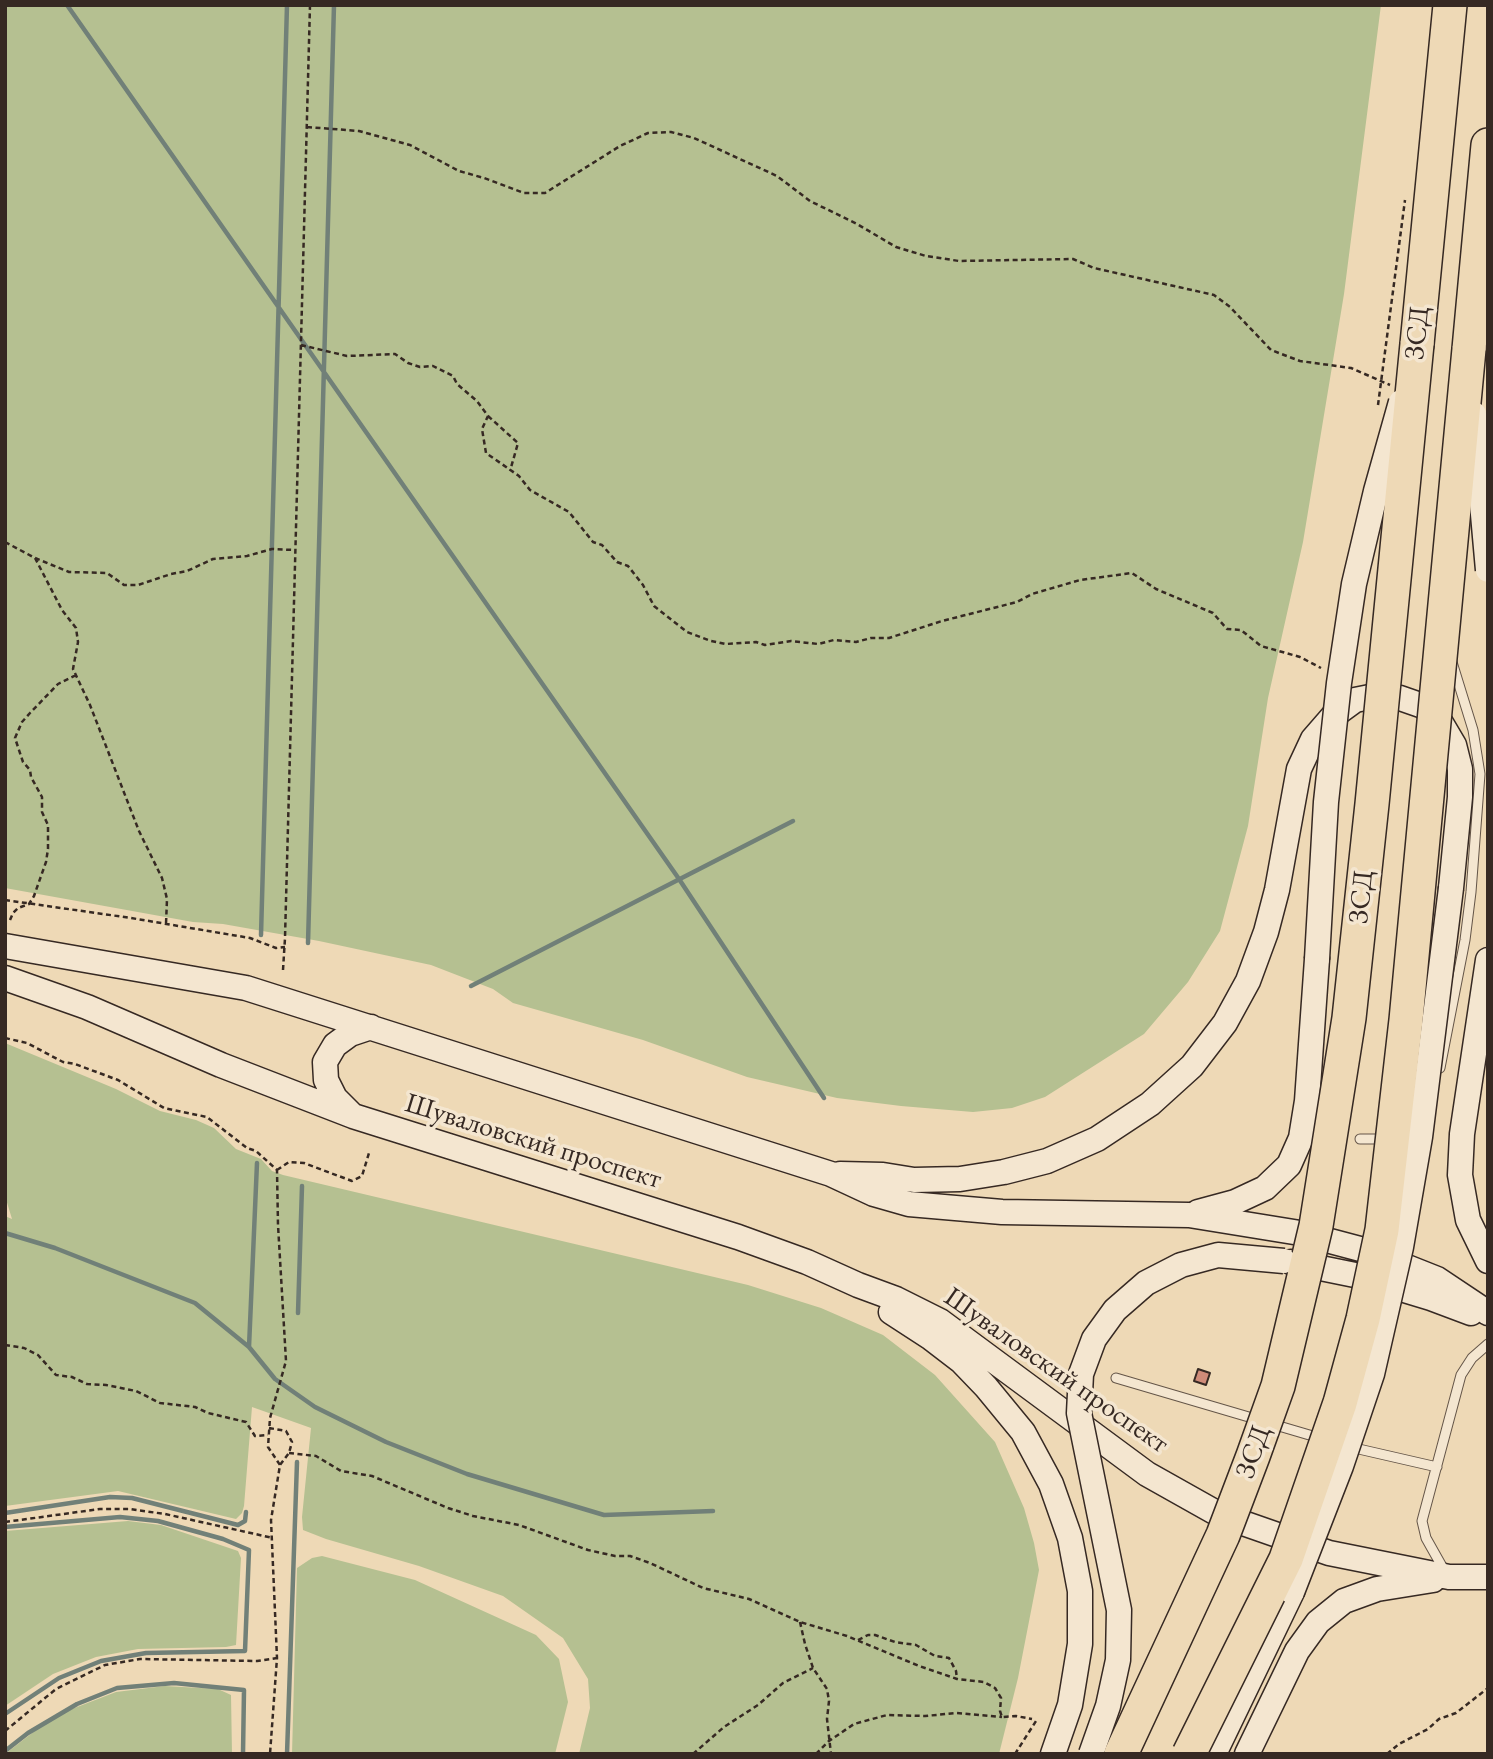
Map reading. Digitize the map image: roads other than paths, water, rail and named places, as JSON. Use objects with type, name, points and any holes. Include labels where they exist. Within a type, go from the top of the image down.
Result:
[{"type":"highway","name":"ЗСД","points":[[1121,1754],[1223,1535],[1253,1456],[1278,1386],[1316,1226],[1349,1018],[1374,790],[1450,5]]},
{"type":"highway","name":"ЗСД","points":[[1189,1754],[1286,1559],[1340,1403],[1363,1319],[1381,1230],[1406,1020],[1488,145]]},
{"type":"main road","points":[[1189,1215],[1235,1202],[1265,1188],[1289,1165],[1301,1138],[1307,1101],[1326,802],[1339,684],[1354,584],[1376,491],[1417,344]]},
{"type":"main road","points":[[1469,349],[1488,570]]},
{"type":"main road","points":[[831,1174],[937,1180],[1004,1172],[1046,1161],[1097,1139],[1158,1096],[1192,1066],[1217,1034],[1248,981],[1266,932],[1277,890],[1299,769],[1313,740],[1332,716],[1355,701],[1375,696],[1400,698],[1423,706],[1441,723],[1454,745],[1460,769],[1460,797],[1420,1137],[1401,1247],[1372,1374],[1342,1466],[1292,1592],[1214,1754]]},
{"type":"main road","name":"Шуваловский проспект","points":[[5,946],[246,988],[831,1174],[874,1194],[909,1204],[1002,1212],[1189,1215],[1300,1233],[1364,1250],[1437,1279],[1488,1313]]},
{"type":"main road","points":[[1488,960],[1462,1133],[1460,1175],[1468,1220],[1488,1261]]},
{"type":"main road","name":"Шуваловский проспект","points":[[5,978],[87,1007],[221,1065],[353,1116],[738,1237],[896,1299],[940,1321],[1147,1474],[1220,1515],[1329,1553],[1449,1577],[1488,1577]]},
{"type":"main road","points":[[353,1116],[335,1098],[326,1080],[325,1062],[335,1045],[350,1034],[371,1027]]},
{"type":"main road","points":[[1091,1754],[1108,1706],[1118,1660],[1119,1610],[1079,1413],[1081,1374],[1094,1339],[1115,1310],[1146,1283],[1181,1265],[1218,1255],[1284,1261],[1356,1275],[1431,1298],[1488,1320]]},
{"type":"main road","points":[[858,1286],[961,1361],[1023,1432],[1051,1484],[1070,1538],[1080,1591],[1080,1644],[1070,1704],[1054,1754]]},
{"type":"main road","points":[[1247,1754],[1297,1651],[1318,1622],[1344,1601],[1377,1589],[1449,1577]]},
{"type":"lane","points":[[1415,1115],[1436,1084],[1465,940],[1471,892],[1480,774],[1473,730],[1450,657]]},
{"type":"lane","points":[[1360,1139],[1380,1139],[1408,1125]]},
{"type":"lane","points":[[1449,1577],[1434,1555],[1422,1521],[1461,1375],[1472,1358],[1488,1344]]},
{"type":"lane","points":[[1116,1378],[1209,1402],[1359,1450],[1437,1467]]},
{"type":"waterway","points":[[67,5],[679,879],[824,1098]]},
{"type":"waterway","points":[[261,935],[287,5]]},
{"type":"waterway","points":[[308,943],[334,5]]},
{"type":"waterway","points":[[471,986],[793,821]]},
{"type":"waterway","points":[[249,1347],[257,1163]]},
{"type":"waterway","points":[[298,1313],[302,1186]]},
{"type":"waterway","points":[[5,1233],[55,1248],[195,1303],[249,1347],[275,1379],[315,1407],[386,1442],[467,1474],[604,1515],[713,1511]]},
{"type":"waterway","points":[[287,1754],[297,1462]]},
{"type":"waterway","points":[[5,1513],[110,1497],[132,1498],[238,1525],[245,1521],[246,1512]]},
{"type":"waterway","points":[[5,1527],[120,1517],[158,1521],[223,1539],[249,1550],[245,1651],[146,1653],[101,1661],[59,1678],[5,1714]]},
{"type":"waterway","points":[[5,1751],[28,1733],[77,1704],[117,1688],[174,1683],[244,1690],[243,1754]]}]
